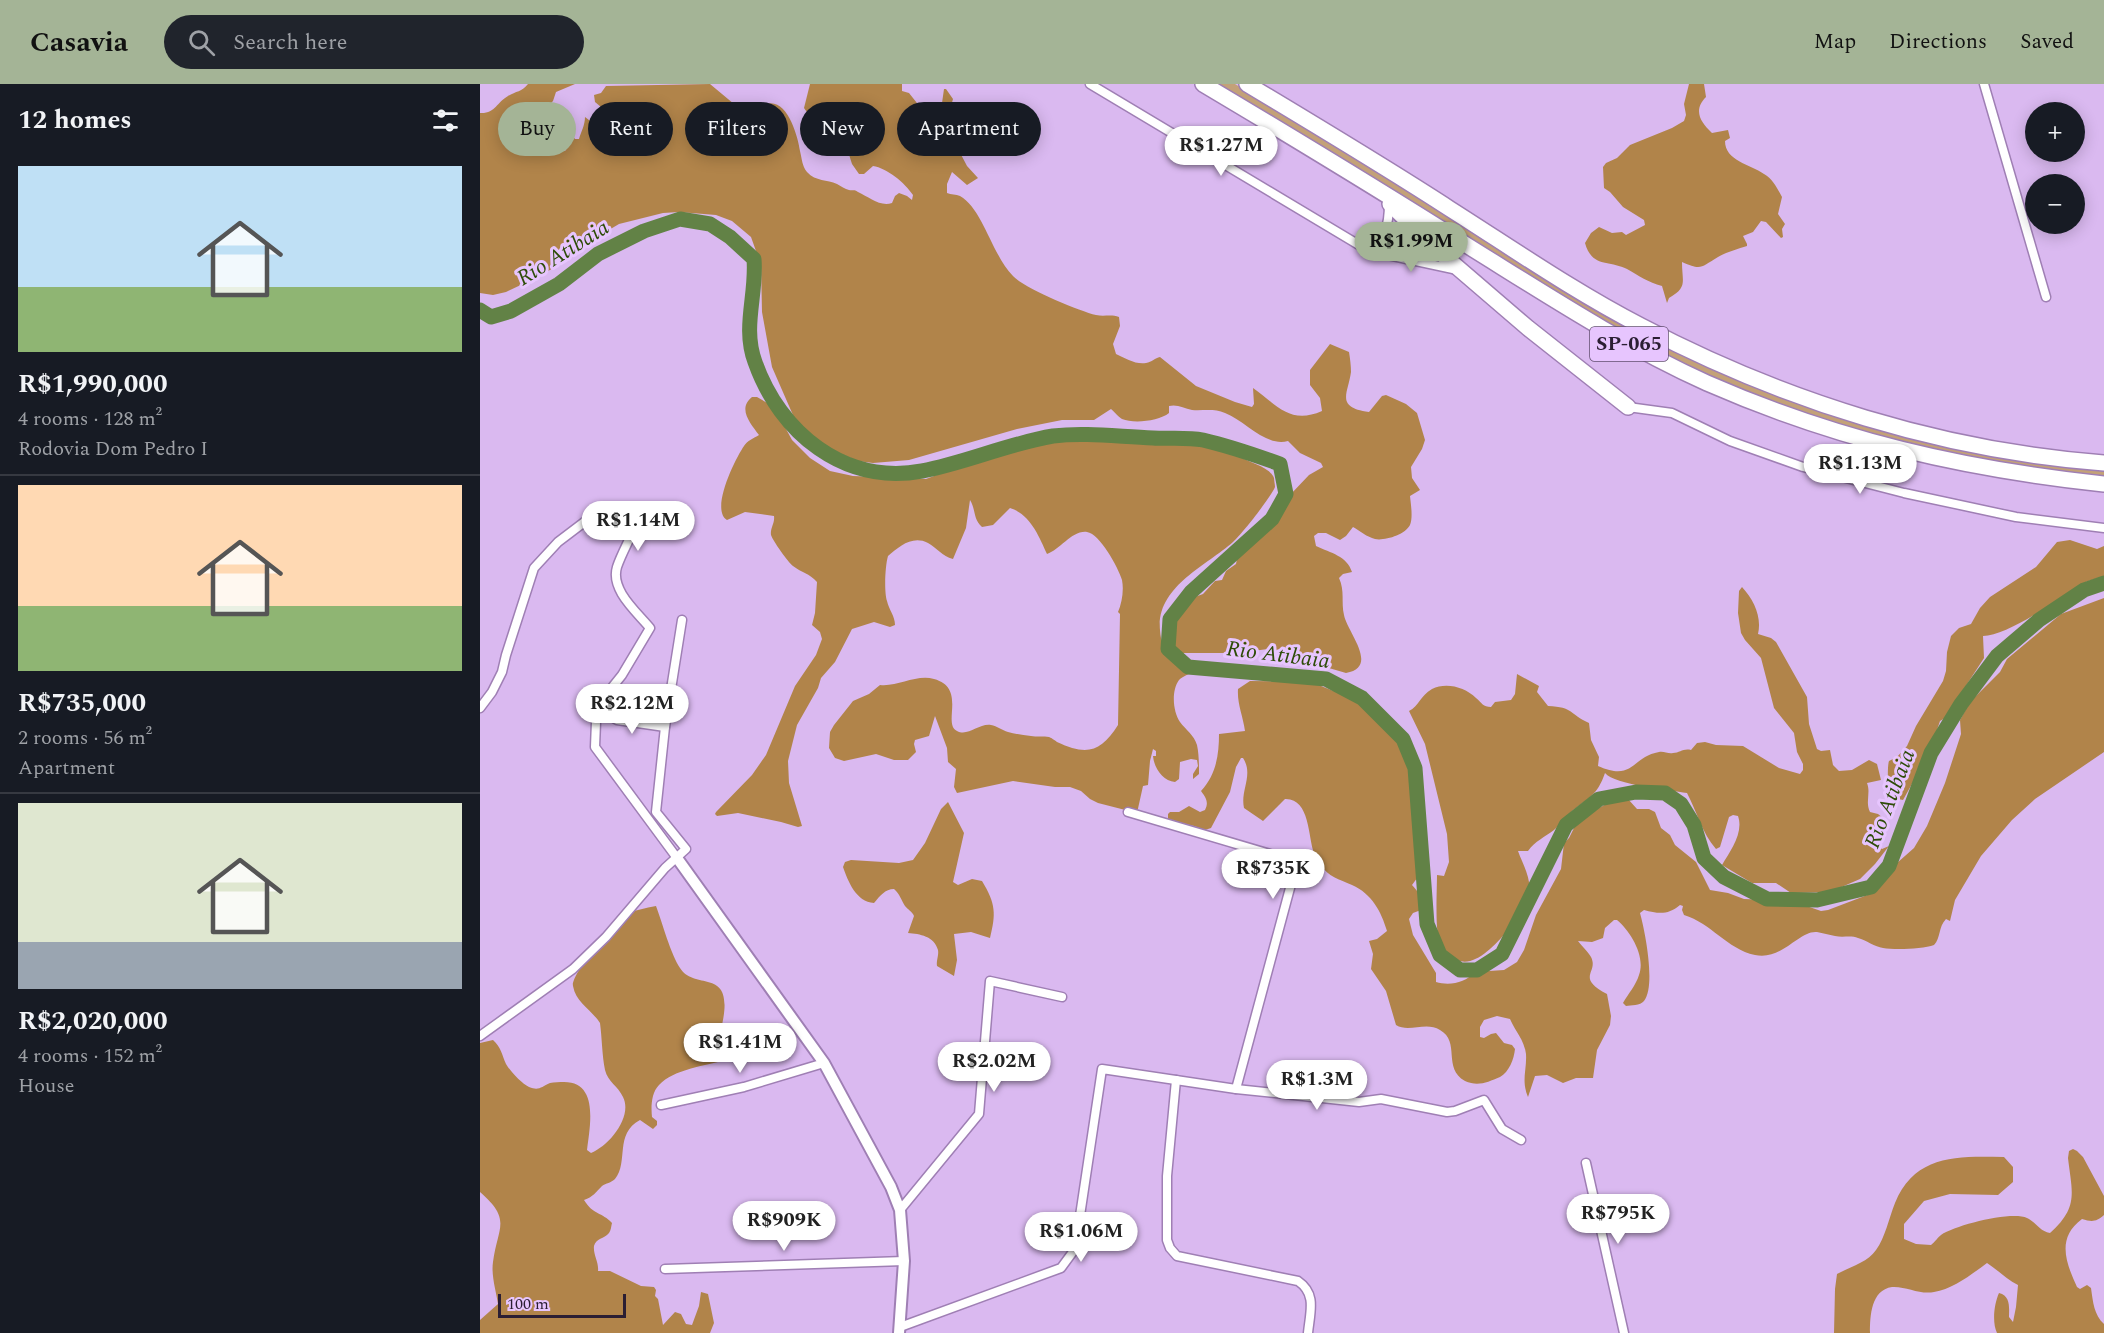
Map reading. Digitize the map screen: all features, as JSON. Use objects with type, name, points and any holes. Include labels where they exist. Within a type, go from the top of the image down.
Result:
[{"type":"highway","name":"SP-065","points":[[1203,84],[1594,325],[1660,361],[1748,400],[1827,429],[1906,452],[1991,470],[2104,484]]},
{"type":"highway","name":"SP-065","points":[[1247,84],[1440,202],[1600,304],[1730,369],[1839,410],[1913,432],[1998,449],[2104,463]]},
{"type":"highway","points":[[1332,162],[1389,203],[1436,249],[1528,328],[1628,407]]},
{"type":"street","points":[[1090,84],[1364,248],[1465,273]]},
{"type":"street","points":[[1984,84],[2046,297]]},
{"type":"street","points":[[1364,248],[1378,242],[1385,231],[1389,218],[1389,203]]},
{"type":"street","points":[[1628,407],[1672,413],[1730,441],[1803,467],[1904,493],[2016,517],[2104,528]]},
{"type":"street","points":[[480,708],[492,692],[502,672],[534,568],[558,542],[587,520],[615,513],[626,512],[633,515],[636,523],[616,569],[617,581],[622,593],[650,628],[622,675],[606,695],[596,722],[595,747],[824,1063],[891,1187],[900,1210],[904,1261],[899,1330],[1061,1268],[1075,1249],[1102,1070],[1236,1089],[1359,1102],[1381,1099],[1448,1112],[1484,1100],[1502,1129],[1521,1140]]},
{"type":"street","points":[[480,1036],[573,969],[606,938],[665,868],[686,849],[656,812],[665,727],[682,620]]},
{"type":"street","points":[[608,715],[617,720],[665,727]]},
{"type":"street","points":[[1128,812],[1297,862],[1236,1089]]},
{"type":"street","points":[[900,1210],[979,1114],[990,981],[1062,997]]},
{"type":"street","points":[[661,1105],[744,1087],[824,1063]]},
{"type":"street","points":[[1176,1080],[1167,1176],[1167,1240],[1170,1248],[1177,1256],[1298,1281],[1306,1287],[1311,1296],[1308,1333]]},
{"type":"street","points":[[1586,1163],[1624,1333]]},
{"type":"street","points":[[665,1269],[904,1261]]},
{"type":"shaded area","points":[[528,84],[575,84],[556,92],[552,102],[500,102]]},
{"type":"shaded area","points":[[710,84],[732,102],[685,102],[685,156],[788,156],[788,116],[797,136],[803,165],[810,175],[833,182],[879,203],[888,204],[892,203],[899,193],[912,200],[913,195],[895,177],[878,167],[873,166],[864,174],[859,174],[849,156],[885,156],[885,102],[806,102],[810,84],[902,84],[902,91],[909,93],[916,102],[897,102],[897,156],[962,156],[978,178],[967,185],[952,172],[947,184],[947,193],[960,196],[968,202],[1006,267],[1019,281],[1077,309],[1096,315],[1119,317],[1120,326],[1113,344],[1116,354],[1138,363],[1160,357],[1196,386],[1252,407],[1254,404],[1253,388],[1284,411],[1301,416],[1322,411],[1320,398],[1310,385],[1310,370],[1330,344],[1349,352],[1351,372],[1346,398],[1351,407],[1369,412],[1382,396],[1386,395],[1406,404],[1417,413],[1425,440],[1411,467],[1412,478],[1420,490],[1410,496],[1412,511],[1410,525],[1407,529],[1384,539],[1372,538],[1353,527],[1340,540],[1326,533],[1318,533],[1314,536],[1316,546],[1342,559],[1352,572],[1343,574],[1339,578],[1344,615],[1359,648],[1360,664],[1356,669],[1346,673],[1298,659],[1286,652],[1268,649],[1237,653],[1181,653],[1175,647],[1171,628],[1174,617],[1184,601],[1203,594],[1215,581],[1222,580],[1226,571],[1236,564],[1238,554],[1243,547],[1263,529],[1279,520],[1290,495],[1309,475],[1323,467],[1321,463],[1300,453],[1288,441],[1280,442],[1263,437],[1221,411],[1169,406],[1169,413],[1165,416],[1146,421],[1133,421],[1122,419],[1111,409],[1094,420],[1062,420],[1017,429],[909,460],[873,463],[858,461],[812,438],[796,422],[772,367],[762,312],[761,265],[751,237],[732,221],[716,215],[663,213],[619,224],[573,248],[553,268],[542,275],[506,292],[493,295],[480,293],[480,113],[493,110],[498,105],[498,156],[576,156],[576,139],[579,139],[585,117],[588,119],[588,156],[673,156],[673,102],[595,102],[594,95],[601,93],[606,86]]},
{"type":"shaded area","points":[[1214,84],[1235,84],[1522,259],[1785,397],[2104,468],[2104,479],[2039,471],[1861,435],[1708,377],[1612,330]]},
{"type":"shaded area","points":[[1689,84],[1704,84],[1706,97],[1699,111],[1701,120],[1708,129],[1712,133],[1728,130],[1730,138],[1725,141],[1729,153],[1767,176],[1774,184],[1782,197],[1778,214],[1785,224],[1781,238],[1766,222],[1761,221],[1753,232],[1743,236],[1747,246],[1725,254],[1701,267],[1682,262],[1683,283],[1679,291],[1669,298],[1667,303],[1662,286],[1620,266],[1597,260],[1588,251],[1585,243],[1591,233],[1599,227],[1612,233],[1622,232],[1626,235],[1645,225],[1644,220],[1623,207],[1604,188],[1603,167],[1617,158],[1630,145],[1684,121],[1686,115],[1684,104]]},
{"type":"shaded area","points":[[944,89],[946,89],[953,99],[952,102],[942,102]]},
{"type":"shaded area","points":[[752,397],[757,397],[769,404],[779,416],[792,440],[810,458],[830,471],[853,476],[926,479],[1014,446],[1096,434],[1214,437],[1239,456],[1268,470],[1274,478],[1275,487],[1262,507],[1233,542],[1174,590],[1166,601],[1161,615],[1161,639],[1166,652],[1175,661],[1196,671],[1179,680],[1175,690],[1174,707],[1180,722],[1196,741],[1199,774],[1193,779],[1198,766],[1197,760],[1191,759],[1180,762],[1179,779],[1175,782],[1167,779],[1155,765],[1153,756],[1156,756],[1156,751],[1153,749],[1148,785],[1143,786],[1137,813],[1098,803],[1081,791],[1070,787],[1013,781],[957,793],[954,787],[956,769],[948,762],[947,748],[935,716],[929,736],[915,740],[916,752],[908,760],[894,760],[876,754],[844,761],[835,758],[829,748],[830,732],[853,701],[869,694],[880,685],[920,678],[934,679],[944,684],[949,690],[952,698],[953,727],[961,732],[991,725],[1008,732],[1049,737],[1068,746],[1085,750],[1099,746],[1106,741],[1118,725],[1120,614],[1118,612],[1123,584],[1108,552],[1092,534],[1082,532],[1047,554],[1033,526],[1023,515],[1010,508],[993,525],[982,527],[977,521],[970,500],[966,528],[953,559],[928,543],[917,540],[906,543],[888,556],[885,592],[895,625],[890,627],[874,622],[852,629],[835,662],[821,678],[818,688],[797,725],[788,761],[789,783],[802,826],[738,813],[717,816],[716,812],[752,775],[766,755],[795,686],[816,655],[822,639],[820,632],[812,625],[817,582],[793,566],[778,546],[771,535],[774,516],[745,512],[727,520],[722,514],[721,506],[726,484],[735,462],[745,444],[759,435],[749,421],[746,411],[746,406]]},
{"type":"shaded area","points":[[2070,540],[2097,549],[2104,546],[2104,576],[2084,583],[2048,607],[2006,630],[1983,636],[1984,658],[1945,718],[1940,721],[1920,781],[1917,779],[1913,782],[1903,800],[1889,797],[1889,761],[1897,757],[1907,746],[1916,726],[1943,681],[1951,636],[1959,628],[1971,624],[1980,608],[1990,597],[2036,567],[2057,542]]},
{"type":"shaded area","points":[[1742,587],[1756,609],[1759,621],[1758,634],[1776,642],[1807,697],[1809,724],[1817,749],[1830,750],[1833,765],[1839,771],[1852,770],[1869,760],[1877,764],[1881,780],[1867,783],[1868,805],[1870,812],[1883,818],[1883,838],[1879,847],[1882,849],[1889,846],[1860,879],[1830,892],[1791,893],[1776,883],[1752,883],[1722,865],[1738,835],[1738,816],[1729,817],[1720,847],[1716,849],[1703,829],[1687,793],[1631,784],[1605,773],[1602,781],[1588,799],[1556,828],[1528,851],[1518,851],[1530,889],[1528,900],[1508,930],[1491,948],[1473,960],[1464,962],[1455,959],[1447,952],[1439,939],[1437,926],[1437,875],[1444,876],[1449,862],[1447,834],[1425,744],[1409,711],[1432,689],[1443,686],[1461,688],[1484,705],[1491,707],[1495,702],[1511,700],[1515,694],[1517,674],[1539,686],[1537,692],[1548,706],[1567,709],[1589,723],[1591,740],[1599,757],[1598,766],[1610,770],[1626,770],[1650,755],[1659,752],[1675,753],[1691,750],[1697,743],[1705,742],[1716,745],[1743,746],[1779,768],[1800,774],[1803,764],[1797,752],[1794,733],[1774,708],[1761,658],[1741,633],[1738,613],[1739,591]]},
{"type":"shaded area","points":[[2104,598],[2104,752],[2035,799],[2012,820],[1981,856],[1955,900],[1950,921],[1946,919],[1943,922],[1934,945],[1888,949],[1855,937],[1838,937],[1817,932],[1804,936],[1774,954],[1755,955],[1736,947],[1703,924],[1684,915],[1683,906],[1680,905],[1663,913],[1644,910],[1640,913],[1648,958],[1647,994],[1642,1003],[1626,1006],[1623,1003],[1638,979],[1641,968],[1639,952],[1632,937],[1617,920],[1614,920],[1605,928],[1603,938],[1592,942],[1578,941],[1591,957],[1593,962],[1590,979],[1597,988],[1607,994],[1611,1016],[1610,1025],[1597,1050],[1593,1078],[1576,1078],[1563,1083],[1547,1075],[1535,1076],[1528,1097],[1525,1085],[1525,1049],[1510,1019],[1497,1016],[1484,1020],[1480,1027],[1480,1037],[1484,1038],[1496,1033],[1504,1043],[1512,1045],[1515,1049],[1514,1057],[1503,1075],[1479,1084],[1470,1083],[1458,1076],[1454,1069],[1450,1041],[1440,1030],[1429,1027],[1406,1028],[1396,1025],[1386,991],[1371,969],[1373,954],[1369,941],[1377,939],[1387,931],[1379,910],[1365,893],[1334,877],[1324,869],[1314,853],[1304,811],[1293,800],[1285,799],[1263,821],[1244,808],[1247,770],[1243,758],[1236,767],[1230,792],[1211,828],[1205,830],[1168,820],[1170,812],[1179,812],[1189,806],[1200,812],[1205,810],[1206,800],[1201,791],[1216,764],[1219,734],[1245,731],[1238,689],[1250,681],[1311,682],[1349,695],[1373,709],[1381,710],[1400,734],[1419,790],[1422,833],[1427,861],[1426,866],[1412,885],[1422,899],[1421,910],[1413,913],[1409,919],[1413,935],[1436,973],[1436,982],[1457,983],[1467,979],[1474,972],[1504,970],[1517,962],[1524,950],[1536,915],[1561,869],[1564,843],[1575,826],[1595,810],[1618,798],[1628,799],[1637,809],[1649,809],[1655,812],[1661,828],[1670,835],[1675,845],[1696,862],[1710,890],[1744,899],[1792,901],[1821,911],[1828,910],[1870,894],[1897,863],[1914,848],[1927,826],[1945,783],[1961,734],[1960,720],[1970,702],[2000,672],[2007,659],[2061,614]]},
{"type":"shaded area","points":[[948,802],[964,833],[953,882],[958,885],[972,879],[982,881],[994,909],[990,938],[971,932],[954,934],[957,960],[954,976],[937,966],[938,950],[930,939],[908,933],[914,916],[894,889],[883,893],[874,903],[868,902],[854,890],[843,867],[845,862],[851,860],[899,863],[913,860],[925,843],[941,809]]},
{"type":"shaded area","points":[[656,906],[680,968],[695,979],[712,983],[723,994],[725,1006],[722,1025],[732,1043],[732,1051],[725,1060],[673,1075],[659,1085],[654,1092],[652,1105],[652,1117],[657,1121],[657,1125],[653,1129],[640,1120],[632,1126],[624,1140],[621,1165],[615,1179],[584,1200],[612,1223],[609,1233],[596,1241],[594,1246],[598,1271],[610,1271],[641,1286],[654,1287],[663,1325],[675,1312],[681,1314],[686,1324],[692,1325],[701,1292],[708,1294],[714,1323],[710,1333],[480,1333],[480,1320],[498,1304],[493,1267],[500,1224],[496,1210],[480,1192],[480,1043],[493,1040],[500,1048],[510,1070],[529,1087],[538,1089],[550,1083],[564,1082],[575,1084],[583,1089],[590,1107],[587,1150],[591,1153],[605,1144],[618,1130],[625,1113],[625,1105],[621,1093],[608,1078],[605,1070],[600,1023],[577,997],[573,986],[574,980],[594,949],[625,915]]},
{"type":"shaded area","points":[[2073,1149],[2083,1157],[2104,1196],[2104,1215],[2094,1221],[2082,1219],[2074,1226],[2066,1243],[2067,1260],[2077,1287],[2080,1289],[2087,1285],[2091,1288],[2096,1312],[2104,1324],[2104,1333],[1997,1333],[1994,1313],[1999,1293],[2006,1297],[2009,1317],[2013,1322],[2018,1285],[1987,1263],[1962,1280],[1941,1290],[1929,1293],[1897,1287],[1885,1289],[1873,1305],[1870,1333],[1834,1333],[1837,1274],[1873,1254],[1884,1234],[1895,1203],[1914,1175],[1940,1161],[1955,1158],[2004,1157],[2013,1167],[2013,1182],[1998,1195],[1950,1194],[1924,1201],[1904,1224],[1904,1239],[1916,1244],[1931,1245],[1948,1231],[1984,1220],[2009,1216],[2027,1218],[2050,1233],[2066,1215],[2069,1207],[2072,1190],[2068,1158],[2069,1151]]},
{"type":"waterway","name":"Rio Atibaia","points":[[480,310],[491,317],[511,311],[559,284],[598,254],[644,231],[680,219],[710,224],[730,237],[754,259],[750,324],[751,349],[766,388],[798,431],[819,448],[841,461],[867,470],[893,473],[922,471],[1037,439],[1078,434],[1197,439],[1280,464],[1286,494],[1272,519],[1191,592],[1170,619],[1168,649],[1188,667],[1326,679],[1362,698],[1403,739],[1415,768],[1427,924],[1440,955],[1460,970],[1477,970],[1502,954],[1566,825],[1599,799],[1636,792],[1665,793],[1681,804],[1694,825],[1704,858],[1724,877],[1767,899],[1817,900],[1871,887],[1889,866],[1931,753],[1961,704],[1997,656],[2039,620],[2084,590],[2104,583]]}]
